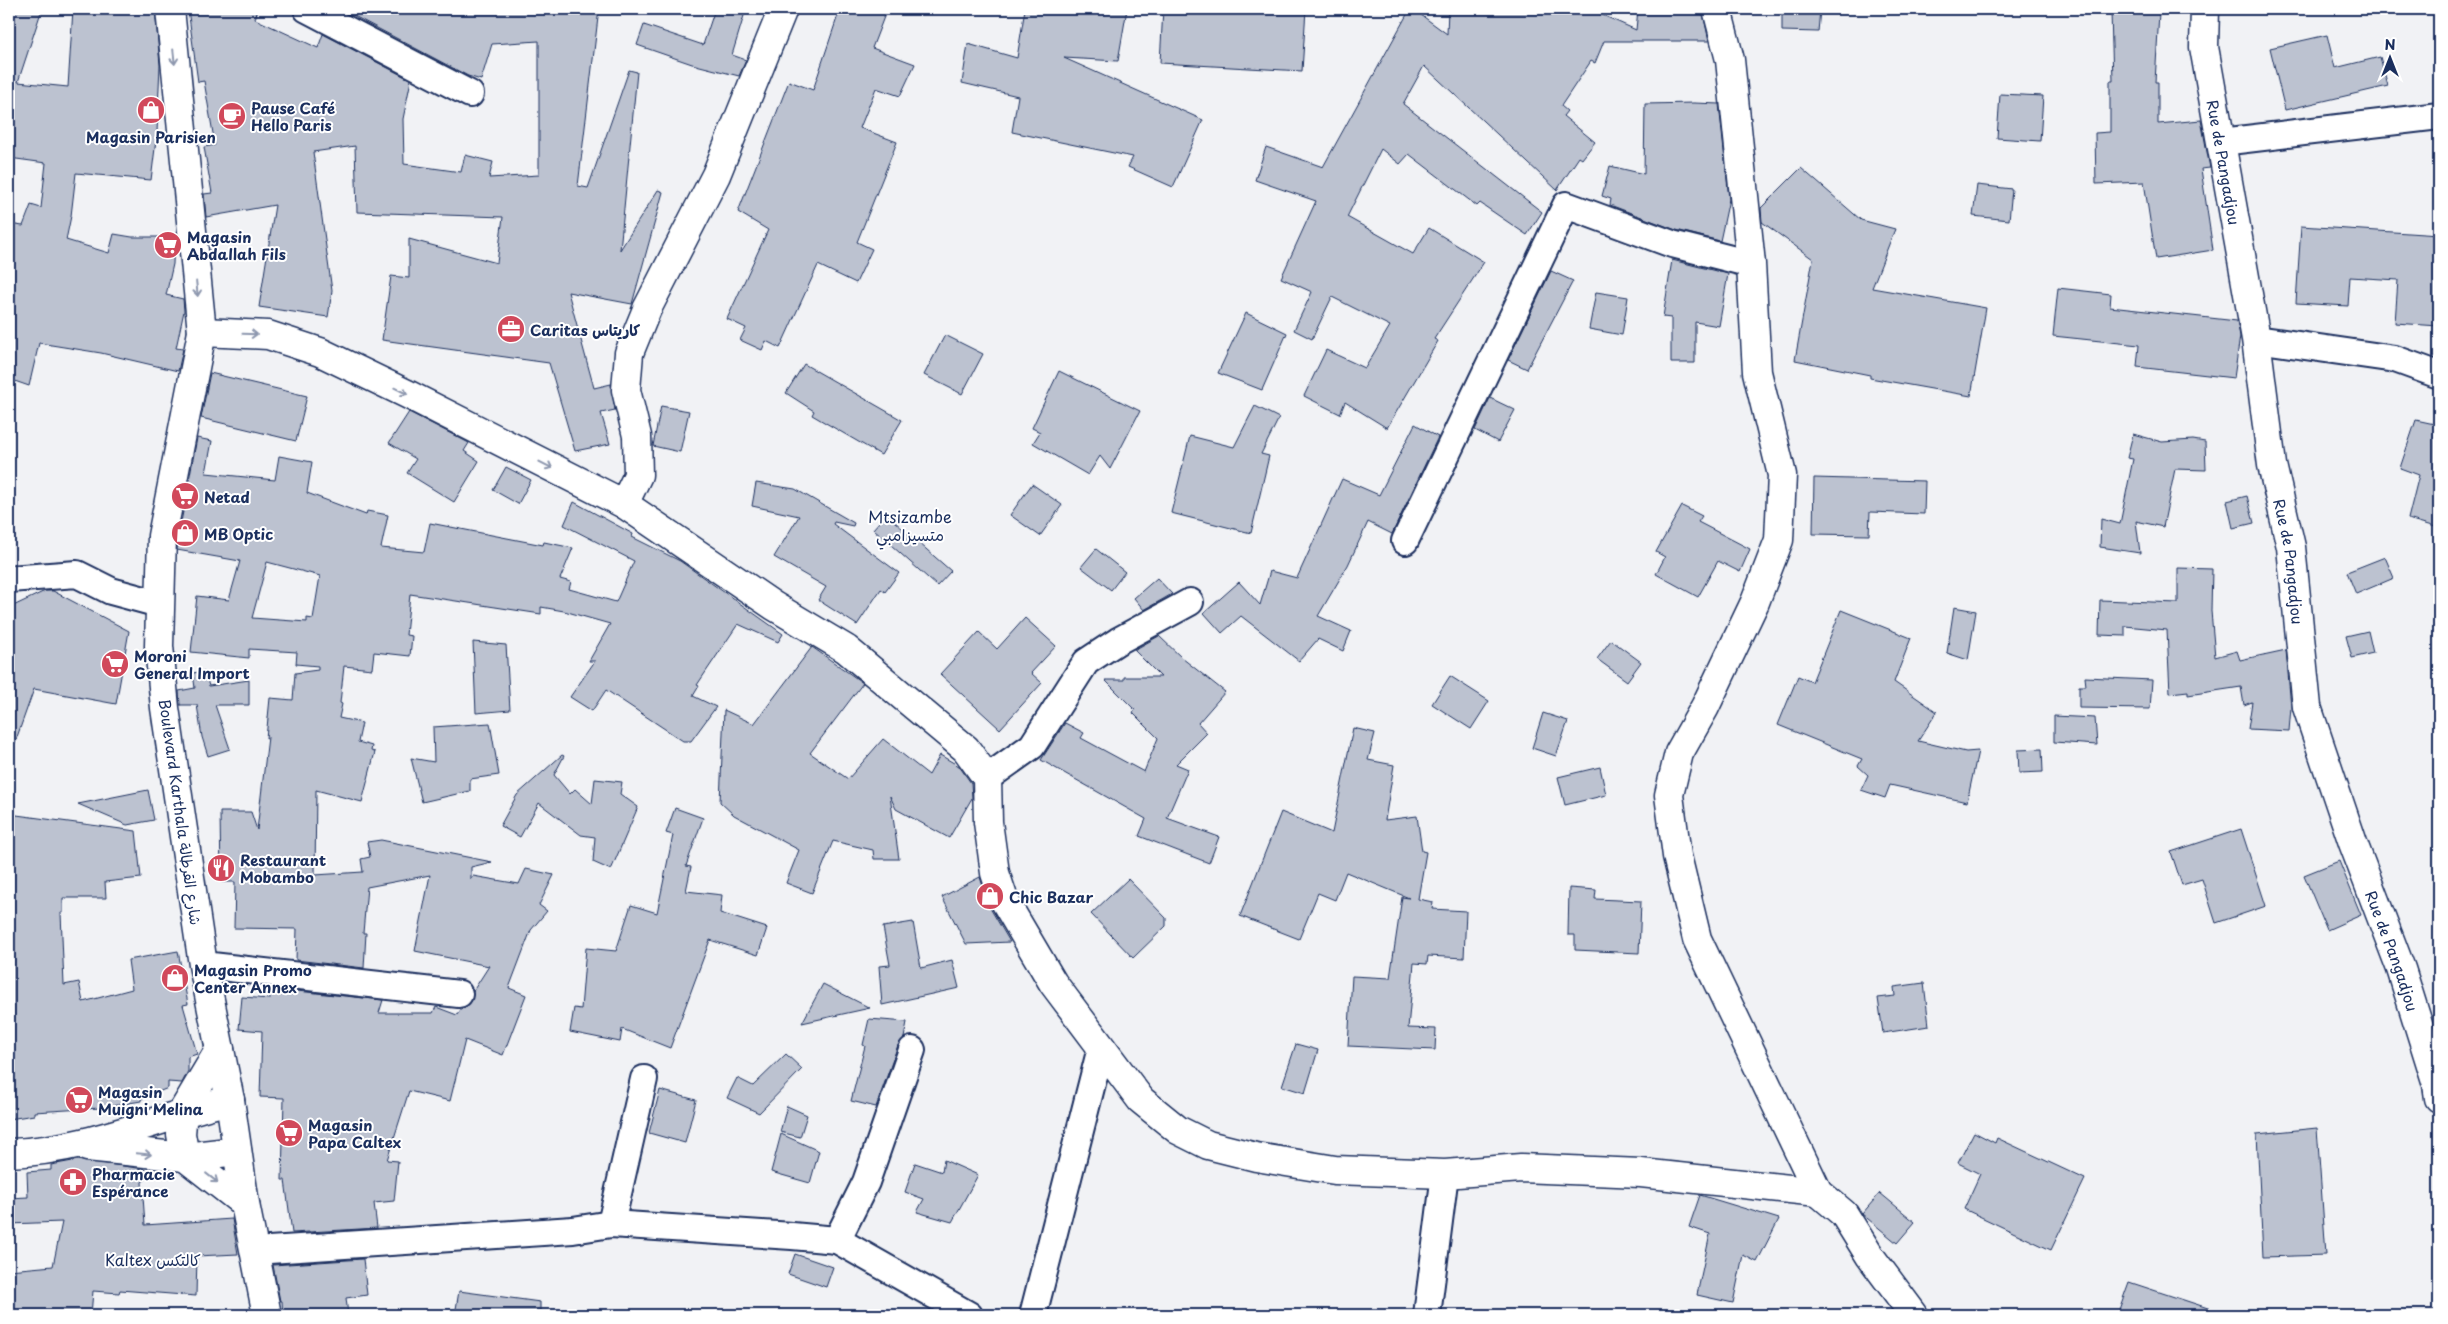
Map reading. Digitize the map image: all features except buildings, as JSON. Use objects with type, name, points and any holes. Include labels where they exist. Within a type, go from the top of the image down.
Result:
[{"type":"street","name":"Boulevard Karthala شارع القرطالة","points":[[170,9],[202,332],[162,536],[159,646],[165,708],[203,965],[230,1100],[236,1151],[266,1315]]},
{"type":"street","points":[[307,9],[470,94]]},
{"type":"street","points":[[624,504],[638,475],[637,436],[626,390],[630,353],[647,309],[716,175],[783,9]]},
{"type":"street","points":[[1717,9],[1730,60],[1751,264],[1757,372],[1782,475],[1779,540],[1742,628],[1705,707],[1679,753],[1669,795],[1677,856],[1698,938],[1818,1192],[1844,1214],[1899,1297],[1914,1315]]},
{"type":"street","name":"Rue de Pangadjou","points":[[2205,9],[2204,47],[2256,339],[2272,465],[2291,547],[2307,707],[2353,843],[2401,969],[2437,1084],[2439,1098]]},
{"type":"street","points":[[2221,142],[2439,116]]},
{"type":"street","points":[[1405,541],[1566,205],[1672,244],[1751,264]]},
{"type":"street","points":[[202,332],[268,335],[320,352],[624,504],[774,606],[846,649],[966,749],[987,778],[988,822],[995,873],[1004,900],[1053,983],[1140,1100],[1178,1130],[1208,1145],[1256,1157],[1335,1170],[1445,1174],[1521,1168],[1631,1172],[1818,1192]]},
{"type":"street","points":[[2256,339],[2395,359],[2439,375]]},
{"type":"street","points":[[9,579],[77,574],[111,591],[159,604]]},
{"type":"street","points":[[987,778],[1032,746],[1086,662],[1118,641],[1190,602]]},
{"type":"street","points":[[203,965],[459,994]]},
{"type":"street","points":[[1033,1315],[1101,1048]]},
{"type":"street","points":[[220,1049],[183,1111],[180,1134],[185,1157],[245,1204]]},
{"type":"street","points":[[837,1240],[866,1182],[912,1050]]},
{"type":"street","points":[[611,1224],[644,1079]]},
{"type":"street","points":[[9,1153],[78,1145],[183,1111],[230,1100]]},
{"type":"street","points":[[78,1145],[185,1157],[236,1151]]},
{"type":"street","points":[[1427,1315],[1445,1174]]},
{"type":"street","points":[[254,1251],[573,1230],[611,1224],[837,1240],[969,1315]]},
{"type":"place","name":"Magasin Parisien","points":[[151,110]]},
{"type":"place","name":"Pause Café Hello Paris","points":[[232,116]]},
{"type":"place","name":"Magasin Abdallah Fils","points":[[168,245]]},
{"type":"place","name":"Caritas كاريتاس","points":[[511,329]]},
{"type":"place","name":"Netad","points":[[185,496]]},
{"type":"place","name":"MB Optic","points":[[185,533]]},
{"type":"place","name":"Moroni General Import","points":[[115,664]]},
{"type":"place","name":"Restaurant Mobambo","points":[[221,868]]},
{"type":"place","name":"Chic Bazar","points":[[990,896]]},
{"type":"place","name":"Magasin Promo Center Annex","points":[[175,978]]},
{"type":"place","name":"Magasin Muigni Melina","points":[[79,1100]]},
{"type":"place","name":"Magasin Papa Caltex","points":[[289,1133]]},
{"type":"place","name":"Pharmacie Espérance","points":[[73,1182]]},
{"type":"district","name":"Mtsizambe متسيزامبي","points":[[910,525]]},
{"type":"district","name":"Kaltex كالتكس","points":[[153,1259]]}]
